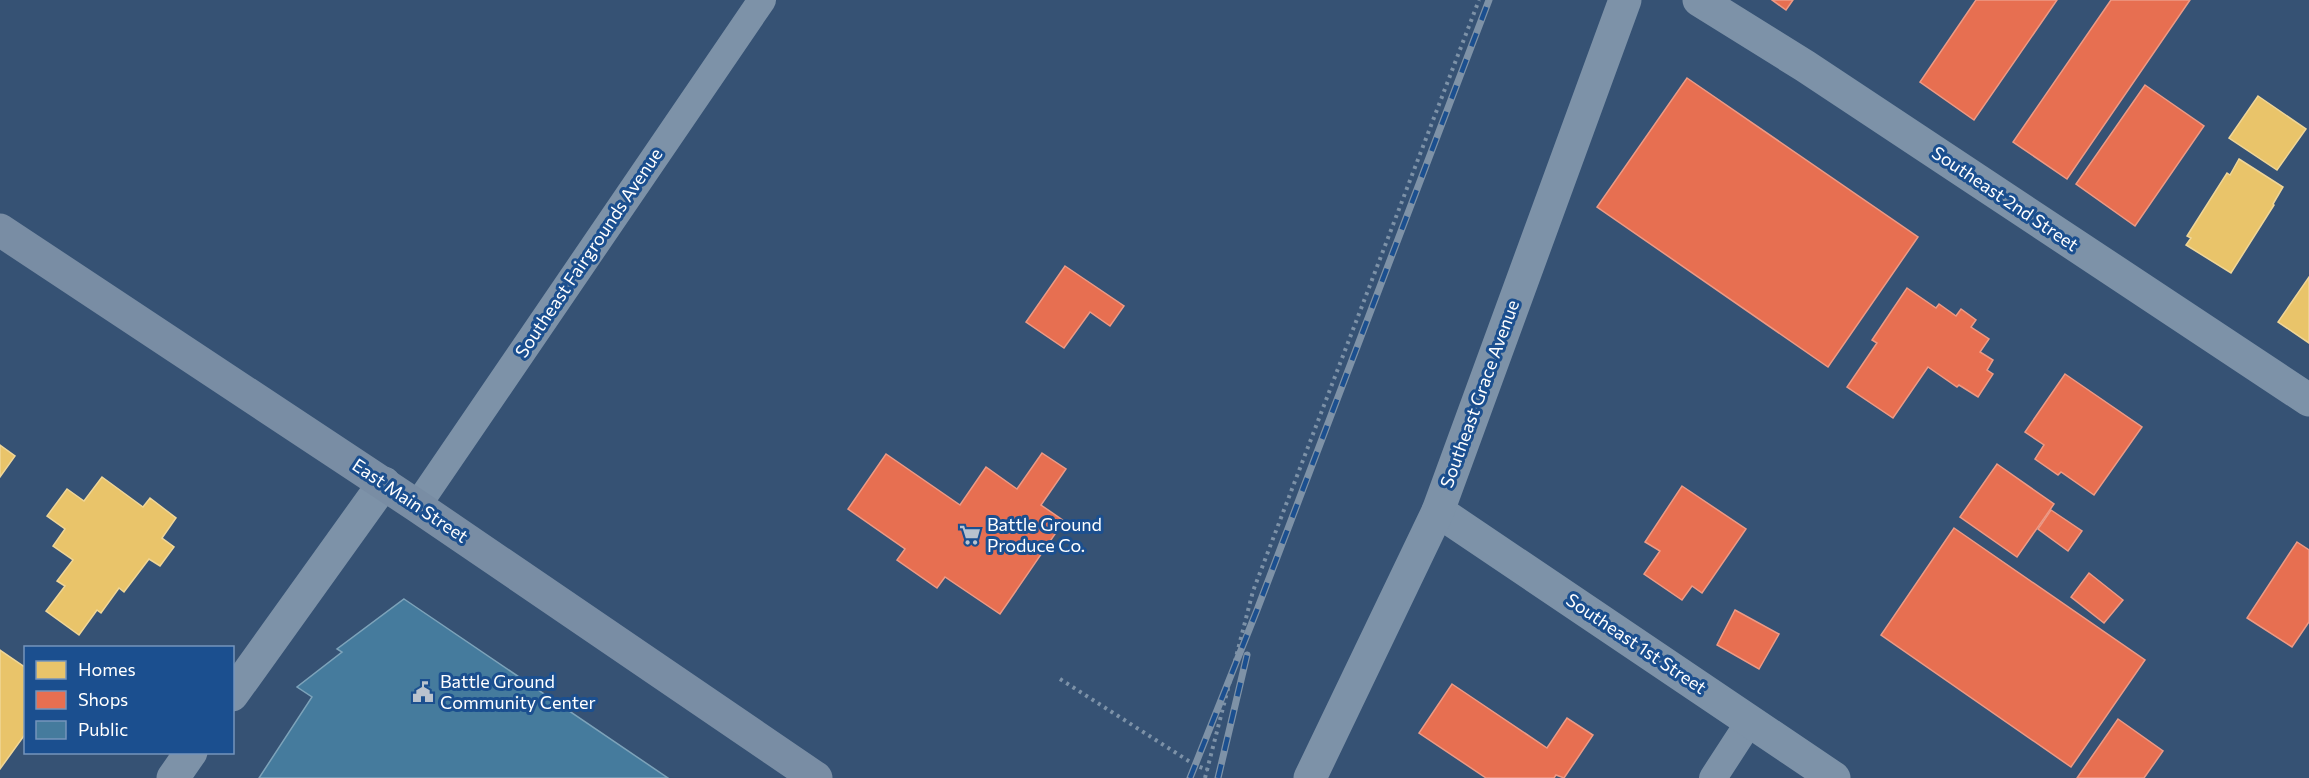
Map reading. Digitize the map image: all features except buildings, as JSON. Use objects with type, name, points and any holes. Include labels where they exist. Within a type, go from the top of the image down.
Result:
[{"type":"main road","name":"East Main Street","points":[[0,230],[384,483],[816,778]]},
{"type":"street","name":"Southeast Grace Avenue","points":[[1310,778],[1438,511],[1625,0]]},
{"type":"street","name":"Southeast 2nd Street","points":[[1699,0],[1805,66],[2309,400]]},
{"type":"street","points":[[234,692],[384,483]]},
{"type":"street","name":"Southeast 1st Street","points":[[1438,511],[1834,778]]},
{"type":"street","points":[[173,778],[190,754]]},
{"type":"lane","name":"Southeast Fairgrounds Avenue","points":[[417,506],[762,0]]},
{"type":"lane","points":[[1713,778],[1750,721]]},
{"type":"path","points":[[1205,778],[1253,591],[1479,0]]},
{"type":"path","points":[[1060,680],[1195,765],[1208,770]]},
{"type":"railway","points":[[1190,778],[1257,610],[1489,0]]},
{"type":"railway","points":[[1218,778],[1247,655]]},
{"type":"place","name":"Battle Ground Produce Co.","points":[[970,535]]},
{"type":"place","name":"Battle Ground Community Center","points":[[423,692]]}]
